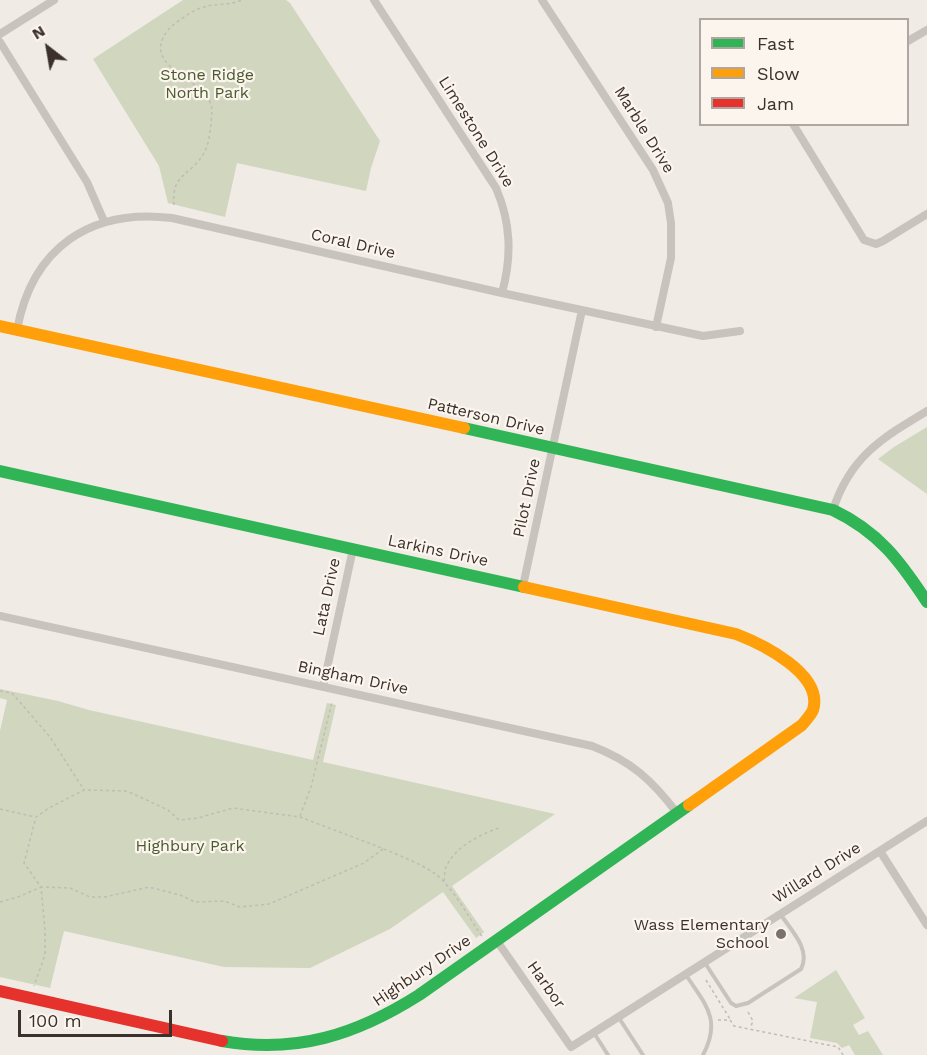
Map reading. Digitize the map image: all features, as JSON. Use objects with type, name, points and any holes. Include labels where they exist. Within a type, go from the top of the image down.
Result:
[{"type":"street","points":[[0,34],[54,0]]},
{"type":"street","name":"Limestone Drive","points":[[374,0],[496,188],[505,211],[510,241],[508,267],[502,293]]},
{"type":"street","name":"Marble Drive","points":[[542,0],[653,170],[668,203],[671,223],[671,258],[656,327]]},
{"type":"street","points":[[909,40],[927,30]]},
{"type":"street","points":[[0,42],[87,182],[104,221]]},
{"type":"street","points":[[794,126],[859,234],[869,243],[876,244],[883,241],[927,214]]},
{"type":"street","name":"Coral Drive","points":[[17,330],[25,297],[38,273],[64,244],[76,235],[104,221],[142,215],[172,218],[656,327],[703,336],[740,331]]},
{"type":"street","name":"Pilot Drive","points":[[523,586],[582,310]]},
{"type":"street","name":"Patterson Drive","points":[[0,326],[833,510],[855,520],[885,543],[903,564],[927,602]]},
{"type":"street","points":[[833,510],[841,486],[862,456],[886,436],[927,411]]},
{"type":"street","name":"Larkins Drive","points":[[0,471],[736,634],[769,647],[791,664],[807,682],[813,693],[814,708],[810,717],[802,725]]},
{"type":"street","name":"Lata Drive","points":[[322,687],[353,549]]},
{"type":"street","name":"Bingham Drive","points":[[0,616],[592,746],[618,757],[652,781],[677,813]]},
{"type":"street","name":"Highbury Drive","points":[[0,991],[244,1049],[308,1043],[366,1026],[404,1006],[491,941],[802,725]]},
{"type":"street","name":"Willard Drive","points":[[572,1051],[618,1017],[927,821]]},
{"type":"street","points":[[880,851],[927,925]]},
{"type":"street","name":"Harbor","points":[[491,941],[572,1051]]},
{"type":"lane","points":[[705,962],[731,1003],[736,1006],[748,1003],[801,969],[806,957],[804,951],[780,913]]},
{"type":"lane","points":[[686,974],[710,1012],[712,1020],[709,1040],[703,1055]]},
{"type":"lane","points":[[618,1017],[643,1055]]},
{"type":"lane","points":[[594,1033],[608,1055]]},
{"type":"path","points":[[174,205],[173,196],[176,183],[206,151],[212,111],[207,96],[172,70],[166,62],[162,53],[164,36],[169,28],[206,4],[242,0]]},
{"type":"path","points":[[0,691],[12,693],[50,737],[84,790]]},
{"type":"path","points":[[300,817],[332,702]]},
{"type":"path","points":[[34,987],[45,955],[45,931],[41,886],[24,863],[36,817],[84,790],[127,791],[168,810],[179,820],[198,818],[233,808],[300,817],[383,849],[435,873],[491,941]]},
{"type":"path","points":[[0,809],[36,817]]},
{"type":"path","points":[[444,882],[446,867],[458,851],[472,840],[501,827]]},
{"type":"path","points":[[0,902],[18,897],[41,886],[70,888],[90,897],[105,897],[149,887],[180,895],[195,902],[224,901],[240,907],[269,904],[364,863],[383,849]]},
{"type":"path","points":[[707,975],[706,982],[734,1026],[838,1047],[843,1055]]},
{"type":"path","points":[[748,1011],[753,1021],[751,1028]]},
{"type":"path","points":[[712,1020],[730,1020]]},
{"type":"green space","name":"Stone Ridge North Park","points":[[183,0],[286,0],[290,3],[380,141],[366,191],[237,163],[225,217],[168,203],[159,166],[93,59]]},
{"type":"green space","points":[[927,427],[927,494],[878,459]]},
{"type":"green space","name":"Highbury Park","points":[[0,689],[313,760],[327,703],[336,705],[323,762],[555,814],[452,886],[484,932],[476,938],[443,892],[390,929],[310,968],[224,967],[64,931],[50,988],[0,977],[0,731],[7,700],[0,698]]},
{"type":"green space","points":[[836,970],[865,1018],[853,1025],[859,1035],[868,1031],[883,1055],[855,1055],[849,1045],[842,1048],[837,1043],[810,1038],[817,1002],[794,998]]},
{"type":"traffic: fast","points":[[464,428],[833,510],[876,538],[898,561],[927,602]]},
{"type":"traffic: fast","points":[[0,471],[524,587]]},
{"type":"traffic: fast","points":[[222,1041],[275,1045],[300,1043],[348,1031],[372,1021],[419,995],[689,805]]},
{"type":"traffic: slow","points":[[0,326],[464,428]]},
{"type":"traffic: slow","points":[[524,587],[736,634],[775,653],[788,662],[809,684],[814,697],[813,710],[802,725],[689,805]]},
{"type":"traffic: jam","points":[[0,991],[222,1041]]},
{"type":"place","name":"Wass Elementary School","points":[[781,934]]}]
